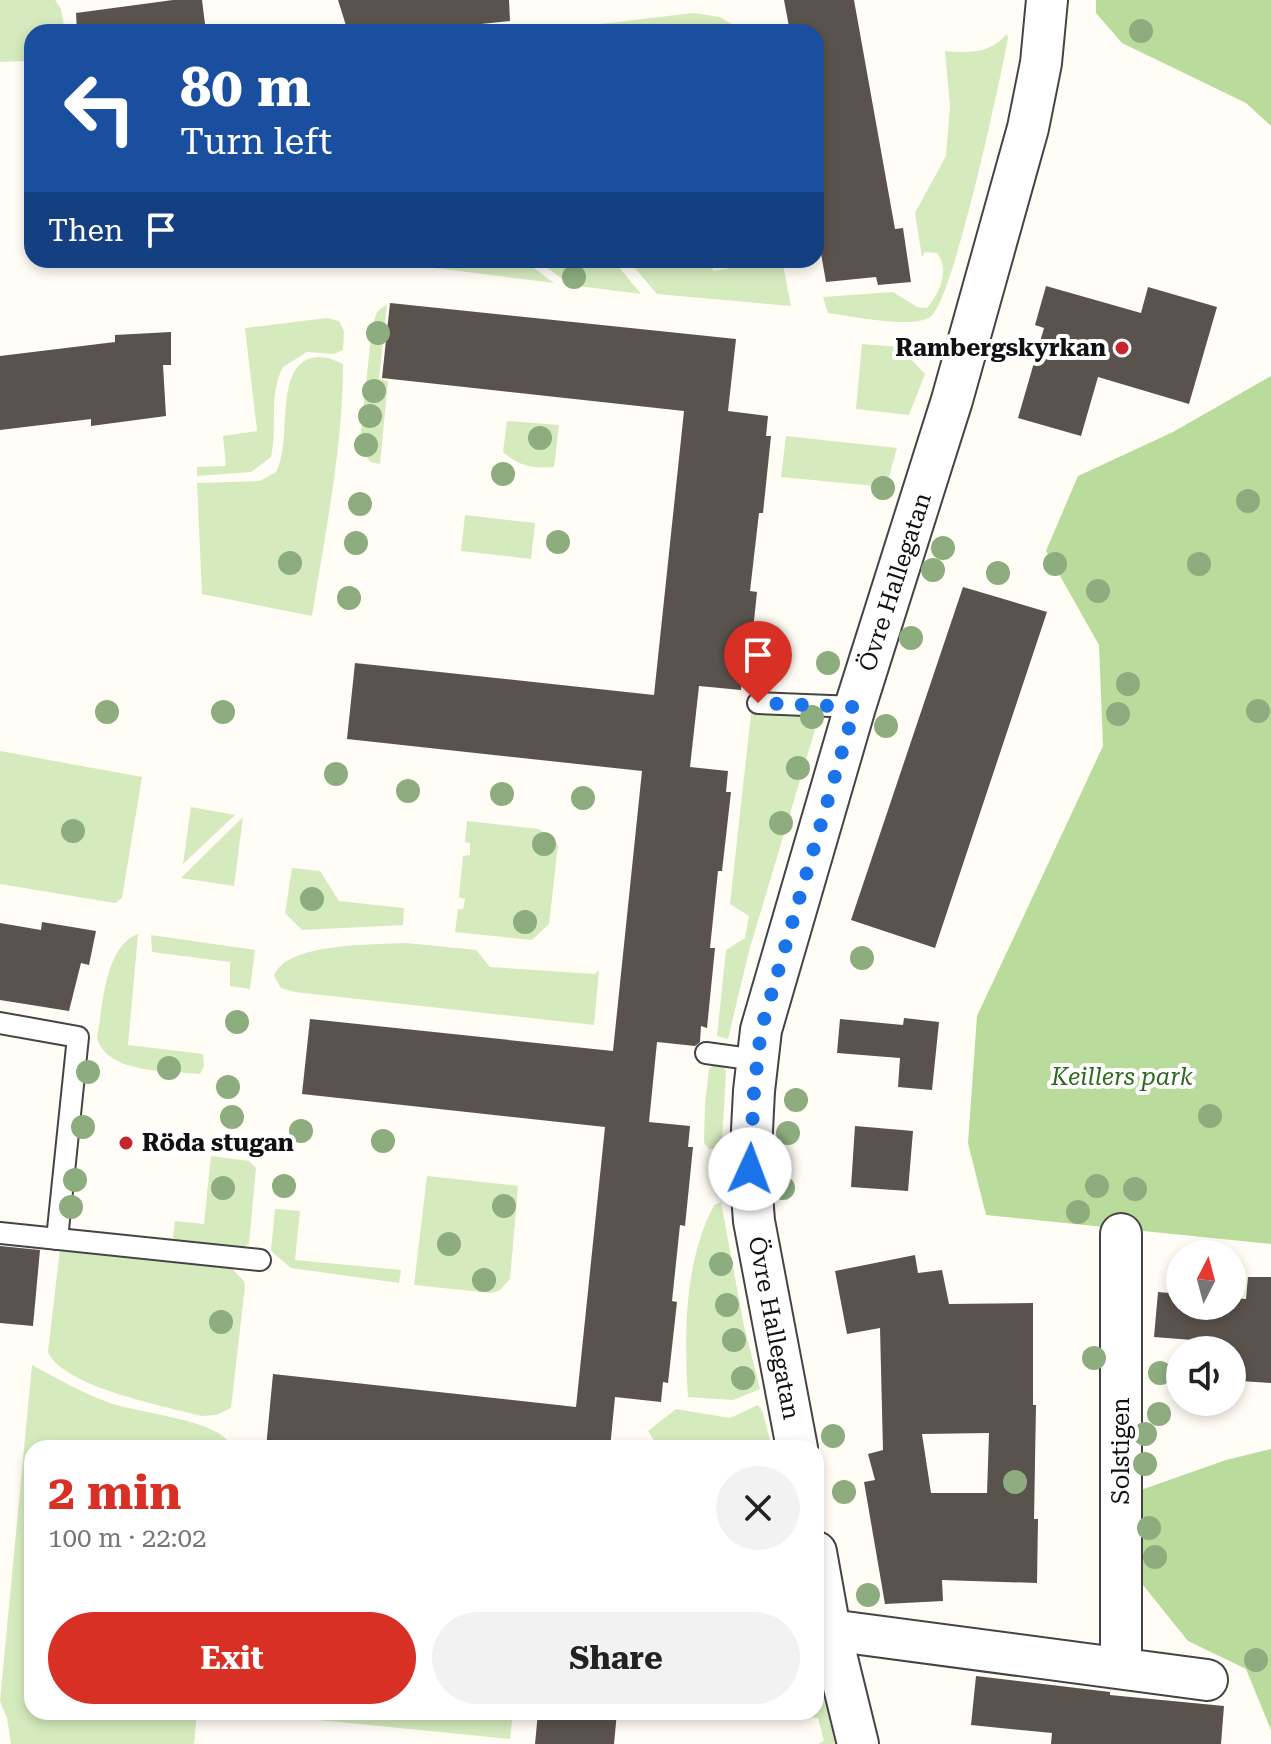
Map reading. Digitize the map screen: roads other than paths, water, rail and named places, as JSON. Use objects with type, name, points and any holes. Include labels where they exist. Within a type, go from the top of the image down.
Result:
[{"type":"street","name":"Övre Hallegatan","points":[[795,1440],[754,1221],[750,1169],[761,1030],[855,707],[952,400],[1028,128],[1041,63],[1047,0]]},
{"type":"street","name":"Solstigen","points":[[1121,1234],[1121,1667]]},
{"type":"street","points":[[824,1597],[858,1744]]},
{"type":"street","points":[[830,1630],[1207,1680]]},
{"type":"lane","points":[[758,703],[855,707]]},
{"type":"lane","points":[[0,1023],[78,1037],[57,1239]]},
{"type":"lane","points":[[706,1053],[757,1060]]},
{"type":"lane","points":[[0,1233],[260,1260]]},
{"type":"place","name":"Rambergskyrkan","points":[[1122,348]]},
{"type":"place","name":"Röda stugan","points":[[126,1143]]},
{"type":"park label","name":"Keillers park","points":[[1122,1077]]}]
